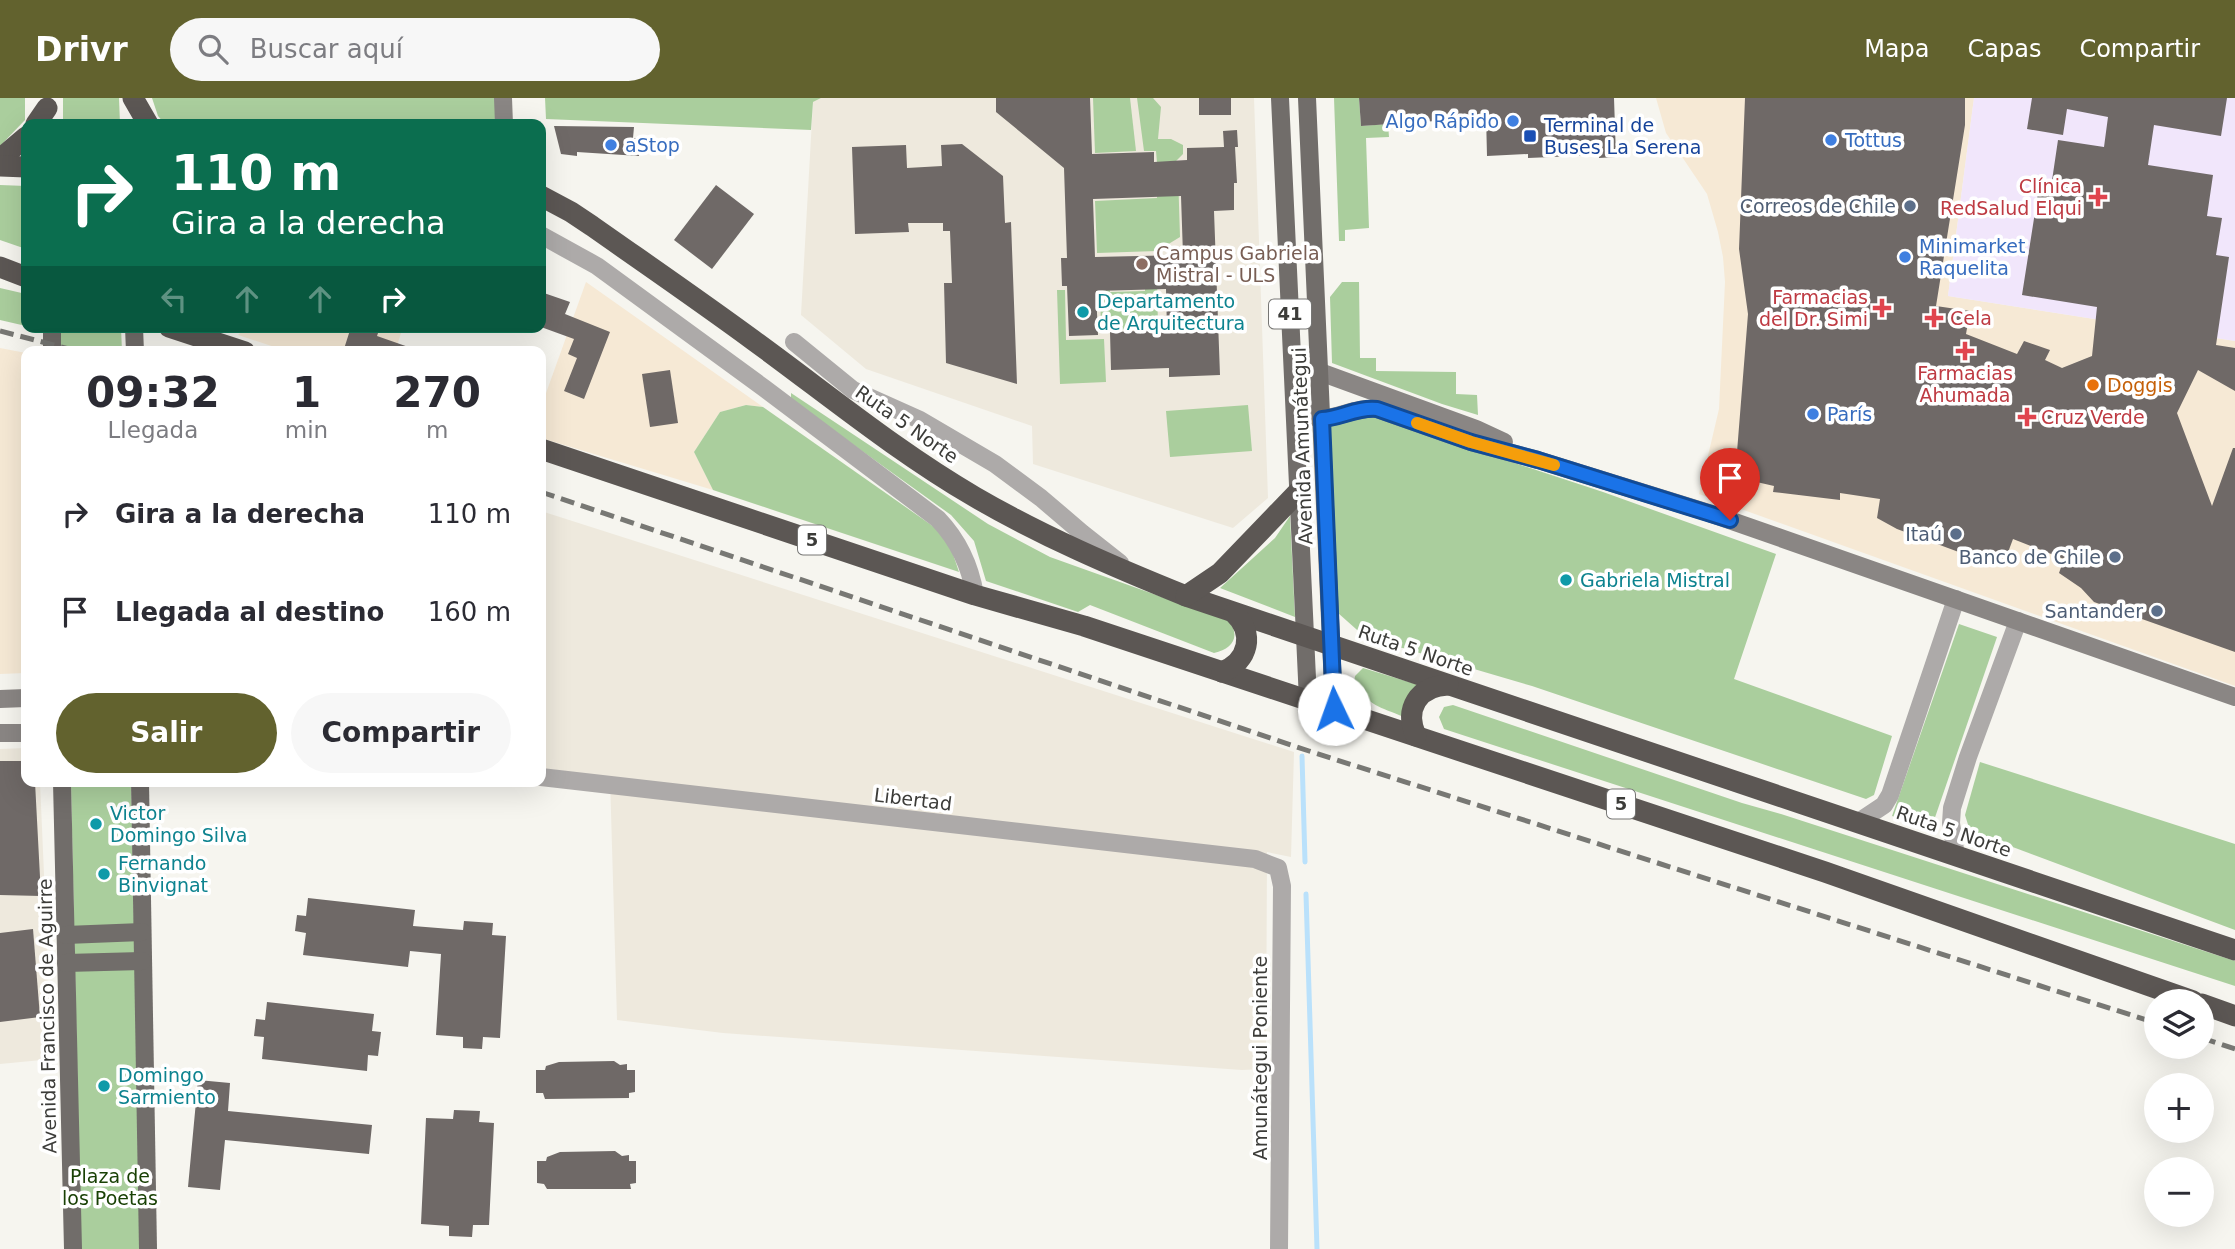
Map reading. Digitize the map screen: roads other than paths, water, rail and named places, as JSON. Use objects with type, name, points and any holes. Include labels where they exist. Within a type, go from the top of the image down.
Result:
[{"type":"highway","points":[[133,98],[145,119]]},
{"type":"highway","points":[[0,159],[21,141]]},
{"type":"highway","points":[[0,166],[21,167]]},
{"type":"highway","name":"Ruta 5 Norte","points":[[546,199],[592,226],[890,442],[974,496],[1066,545],[1186,596],[1234,613],[2235,950]]},
{"type":"highway","points":[[0,267],[21,274]]},
{"type":"highway","points":[[187,333],[226,346]]},
{"type":"highway","name":"5","points":[[546,451],[975,595],[1084,626],[1825,872],[2159,989]]},
{"type":"highway","points":[[1186,596],[1220,573],[1298,492]]},
{"type":"highway","points":[[1222,672],[1237,664],[1248,642],[1244,625],[1234,613]]},
{"type":"highway","points":[[1416,736],[1412,714],[1417,699],[1431,688],[1448,685]]},
{"type":"highway","points":[[2214,1008],[2235,1016]]},
{"type":"main road","points":[[133,98],[133,119]]},
{"type":"main road","name":"Avenida Amunátegui","points":[[1280,98],[1308,700]]},
{"type":"main road","name":"Avenida Amunátegui","points":[[1307,98],[1334,709]]},
{"type":"main road","name":"Avenida Francisco de Aguirre","points":[[62,787],[73,1249]]},
{"type":"main road","points":[[139,787],[149,1249]]},
{"type":"main road","points":[[66,935],[142,932]]},
{"type":"main road","points":[[66,963],[142,961]]},
{"type":"street","points":[[503,98],[504,119]]},
{"type":"street","points":[[546,238],[597,266],[938,519],[953,536],[965,558],[975,595]]},
{"type":"street","points":[[794,342],[853,390],[920,420],[995,464],[1140,577]]},
{"type":"street","points":[[795,371],[820,364]]},
{"type":"street","points":[[1320,372],[1476,429],[1538,460]]},
{"type":"street","points":[[1293,395],[1304,412],[1322,419],[1362,408],[1377,409],[1471,442],[1709,513],[2235,697]]},
{"type":"street","points":[[1857,823],[1884,805],[1890,795],[1956,599]]},
{"type":"street","points":[[1956,856],[1951,824],[1952,808],[2018,621]]},
{"type":"street","points":[[0,698],[21,698]]},
{"type":"street","points":[[0,733],[21,733]]},
{"type":"street","name":"Libertad","points":[[546,778],[1255,859],[1278,868]]},
{"type":"street","name":"Amunátegui Poniente","points":[[1278,868],[1282,886],[1279,1249]]},
{"type":"waterway","points":[[1302,756],[1305,862]]},
{"type":"waterway","points":[[1306,894],[1317,1249]]},
{"type":"railway","points":[[0,331],[58,346]]},
{"type":"railway","points":[[546,494],[1309,751],[2144,1019]]},
{"type":"railway","points":[[2214,1042],[2235,1049]]},
{"type":"place","name":"Algo Rápido","points":[[1513,121]]},
{"type":"place","name":"Terminal de Buses La Serena","points":[[1530,136]]},
{"type":"place","name":"Tottus","points":[[1831,140]]},
{"type":"place","name":"aStop","points":[[611,145]]},
{"type":"place","name":"Clínica RedSalud Elqui","points":[[2098,197]]},
{"type":"place","name":"Correos de Chile","points":[[1910,206]]},
{"type":"place","name":"Minimarket Raquelita","points":[[1905,257]]},
{"type":"place","name":"Campus Gabriela Mistral - ULS","points":[[1142,264]]},
{"type":"place","name":"Farmacias del Dr. Simi","points":[[1882,308]]},
{"type":"place","name":"Departamento de Arquitectura","points":[[1083,312]]},
{"type":"place","name":"Cela","points":[[1934,318]]},
{"type":"place","name":"Farmacias Ahumada","points":[[1965,351]]},
{"type":"place","name":"Doggis","points":[[2093,385]]},
{"type":"place","name":"París","points":[[1813,414]]},
{"type":"place","name":"Cruz Verde","points":[[2027,417]]},
{"type":"place","name":"Itaú","points":[[1956,534]]},
{"type":"place","name":"Banco de Chile","points":[[2115,557]]},
{"type":"place","name":"Gabriela Mistral","points":[[1566,580]]},
{"type":"place","name":"Santander","points":[[2157,611]]},
{"type":"place","name":"Victor Domingo Silva","points":[[96,824]]},
{"type":"place","name":"Fernando Binvignat","points":[[104,874]]},
{"type":"place","name":"Domingo Sarmiento","points":[[104,1086]]},
{"type":"park label","name":"Plaza de los Poetas","points":[[110,1187]]}]
